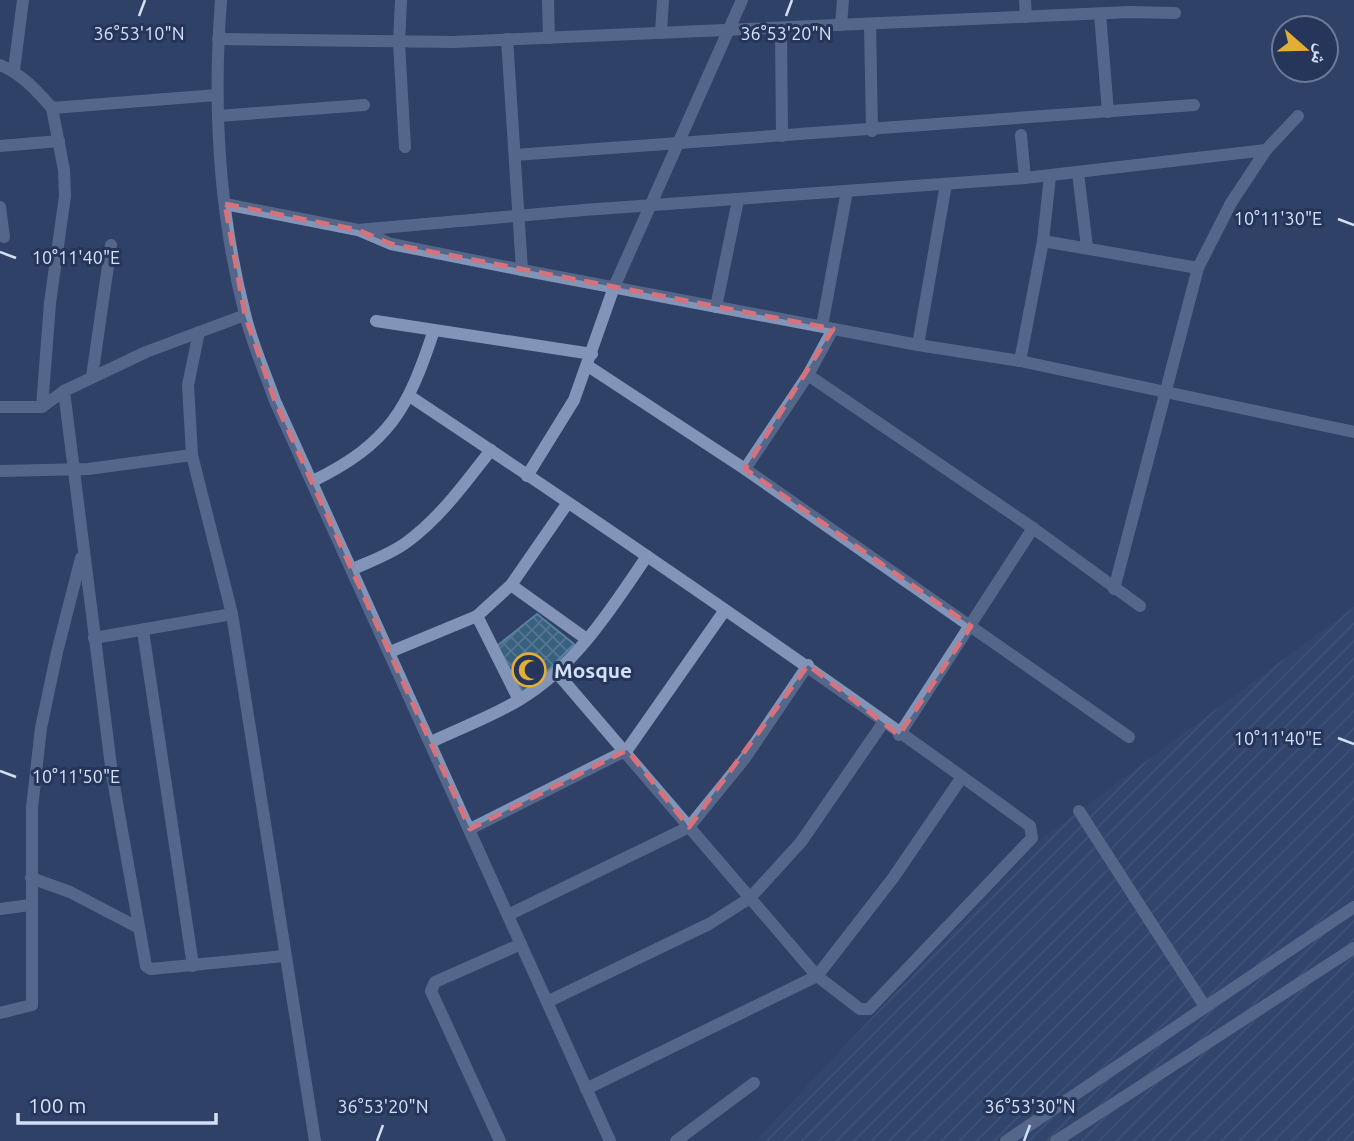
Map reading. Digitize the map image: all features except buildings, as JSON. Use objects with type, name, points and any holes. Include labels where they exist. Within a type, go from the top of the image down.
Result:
[{"type":"street","points":[[14,70],[23,0]]},
{"type":"street","points":[[221,0],[218,116],[225,204],[245,315],[275,401],[610,1141]]},
{"type":"street","points":[[401,0],[399,43],[405,147]]},
{"type":"street","points":[[548,0],[549,38]]},
{"type":"street","points":[[661,33],[663,0]]},
{"type":"street","points":[[527,476],[562,422],[590,360],[614,287],[742,0]]},
{"type":"street","points":[[841,26],[843,0]]},
{"type":"street","points":[[1025,0],[1026,17]]},
{"type":"street","points":[[218,39],[399,43],[1100,14],[1130,6],[1175,13]]},
{"type":"street","points":[[1100,14],[1108,112]]},
{"type":"street","points":[[870,24],[872,131]]},
{"type":"street","points":[[781,28],[782,136]]},
{"type":"street","points":[[507,39],[522,270]]},
{"type":"street","points":[[0,65],[14,70],[52,108],[59,141],[65,196],[50,303],[42,407]]},
{"type":"street","points":[[52,108],[217,95]]},
{"type":"street","points":[[218,116],[364,105]]},
{"type":"street","points":[[515,155],[872,131],[1194,105]]},
{"type":"street","points":[[1114,589],[1198,268],[1231,203],[1266,150],[1298,116]]},
{"type":"street","points":[[1021,135],[1025,178]]},
{"type":"street","points":[[0,146],[59,141]]},
{"type":"street","points":[[358,230],[1050,176],[1266,150]]},
{"type":"street","points":[[1078,173],[1087,247]]},
{"type":"street","points":[[1020,361],[1043,241],[1050,176]]},
{"type":"street","points":[[918,345],[946,184]]},
{"type":"street","points":[[745,469],[808,375],[827,328],[846,191]]},
{"type":"street","points":[[716,307],[738,200]]},
{"type":"street","points":[[225,204],[358,230],[391,244],[918,345],[1020,361],[1354,432]]},
{"type":"street","points":[[0,207],[4,237]]},
{"type":"street","points":[[1043,241],[1198,268]]},
{"type":"street","points":[[92,377],[111,244]]},
{"type":"street","points":[[0,407],[42,407],[64,391],[92,377],[245,315]]},
{"type":"street","points":[[376,321],[590,360],[1129,737]]},
{"type":"street","points":[[313,481],[346,465],[368,448],[411,397],[434,330]]},
{"type":"street","points":[[199,332],[188,385],[192,455],[232,614],[315,1141]]},
{"type":"street","points":[[808,375],[1033,528],[1140,606]]},
{"type":"street","points":[[64,391],[112,774],[139,928],[149,969],[284,956]]},
{"type":"street","points":[[411,397],[808,665],[899,735],[962,776],[1030,826],[1032,838],[869,1009],[860,1009],[817,976],[627,750],[557,673]]},
{"type":"street","points":[[353,569],[395,549],[422,530],[448,506],[491,450]]},
{"type":"street","points":[[0,471],[88,469],[192,455]]},
{"type":"street","points":[[390,652],[435,636],[477,616],[511,585],[567,504]]},
{"type":"street","points":[[899,735],[1033,528]]},
{"type":"street","points":[[0,1013],[32,1005],[32,808],[41,728],[83,551]]},
{"type":"street","points":[[431,742],[519,700],[557,673],[618,599],[647,556]]},
{"type":"street","points":[[511,585],[585,638]]},
{"type":"street","points":[[470,829],[627,750],[725,610]]},
{"type":"street","points":[[94,638],[232,614]]},
{"type":"street","points":[[477,616],[519,700]]},
{"type":"street","points":[[143,631],[192,966]]},
{"type":"street","points":[[508,915],[689,827],[745,758],[808,665]]},
{"type":"street","points":[[547,1002],[709,923],[750,898],[801,842],[883,723]]},
{"type":"street","points":[[586,1089],[817,976],[893,878],[962,776]]},
{"type":"street","points":[[1079,811],[1204,1005]]},
{"type":"street","points":[[31,878],[69,892],[139,928]]},
{"type":"street","points":[[0,909],[30,905]]},
{"type":"street","points":[[1006,1141],[1204,1005],[1354,907]]},
{"type":"street","points":[[500,1141],[431,991],[435,982],[521,944]]},
{"type":"street","points":[[1056,1141],[1354,948]]},
{"type":"street","points":[[676,1141],[754,1083]]},
{"type":"highlighted area","points":[[225,204],[358,230],[391,244],[833,329],[745,469],[971,626],[899,735],[808,665],[689,827],[627,750],[470,829],[275,401],[245,315]]},
{"type":"shaded area","points":[[1354,607],[1354,1141],[755,1141],[1041,839]]},
{"type":"place","name":"Mosque","points":[[529,670]]}]
